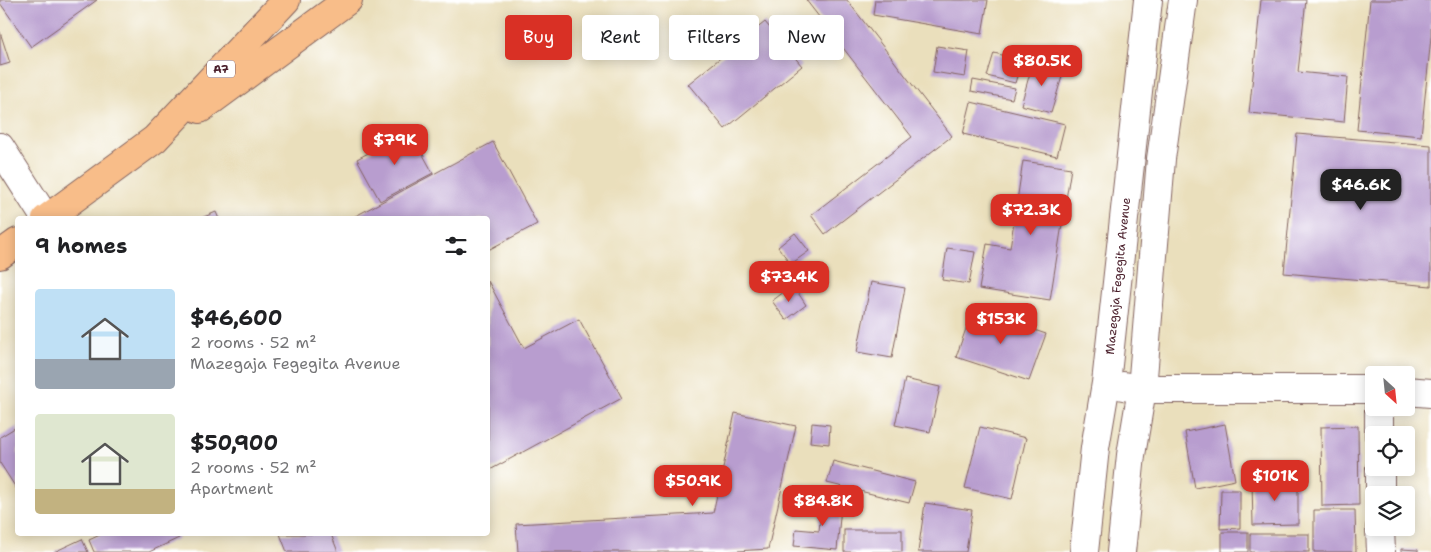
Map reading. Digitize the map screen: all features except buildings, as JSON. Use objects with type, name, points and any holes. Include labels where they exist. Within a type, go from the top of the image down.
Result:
[{"type":"highway","name":"A7","points":[[50,216],[155,139],[286,0]]},
{"type":"highway","points":[[155,139],[219,96],[348,0]]},
{"type":"highway","points":[[0,256],[15,244]]},
{"type":"street","name":"Mazegaja Fegegita Avenue","points":[[1084,552],[1095,448],[1106,383],[1148,0]]},
{"type":"street","points":[[1121,552],[1131,455],[1142,389],[1161,159],[1183,0]]},
{"type":"street","points":[[0,147],[44,216]]},
{"type":"street","points":[[1106,383],[1142,389],[1365,389]]},
{"type":"street","points":[[1415,392],[1431,393]]},
{"type":"street","points":[[1380,536],[1380,552]]}]
